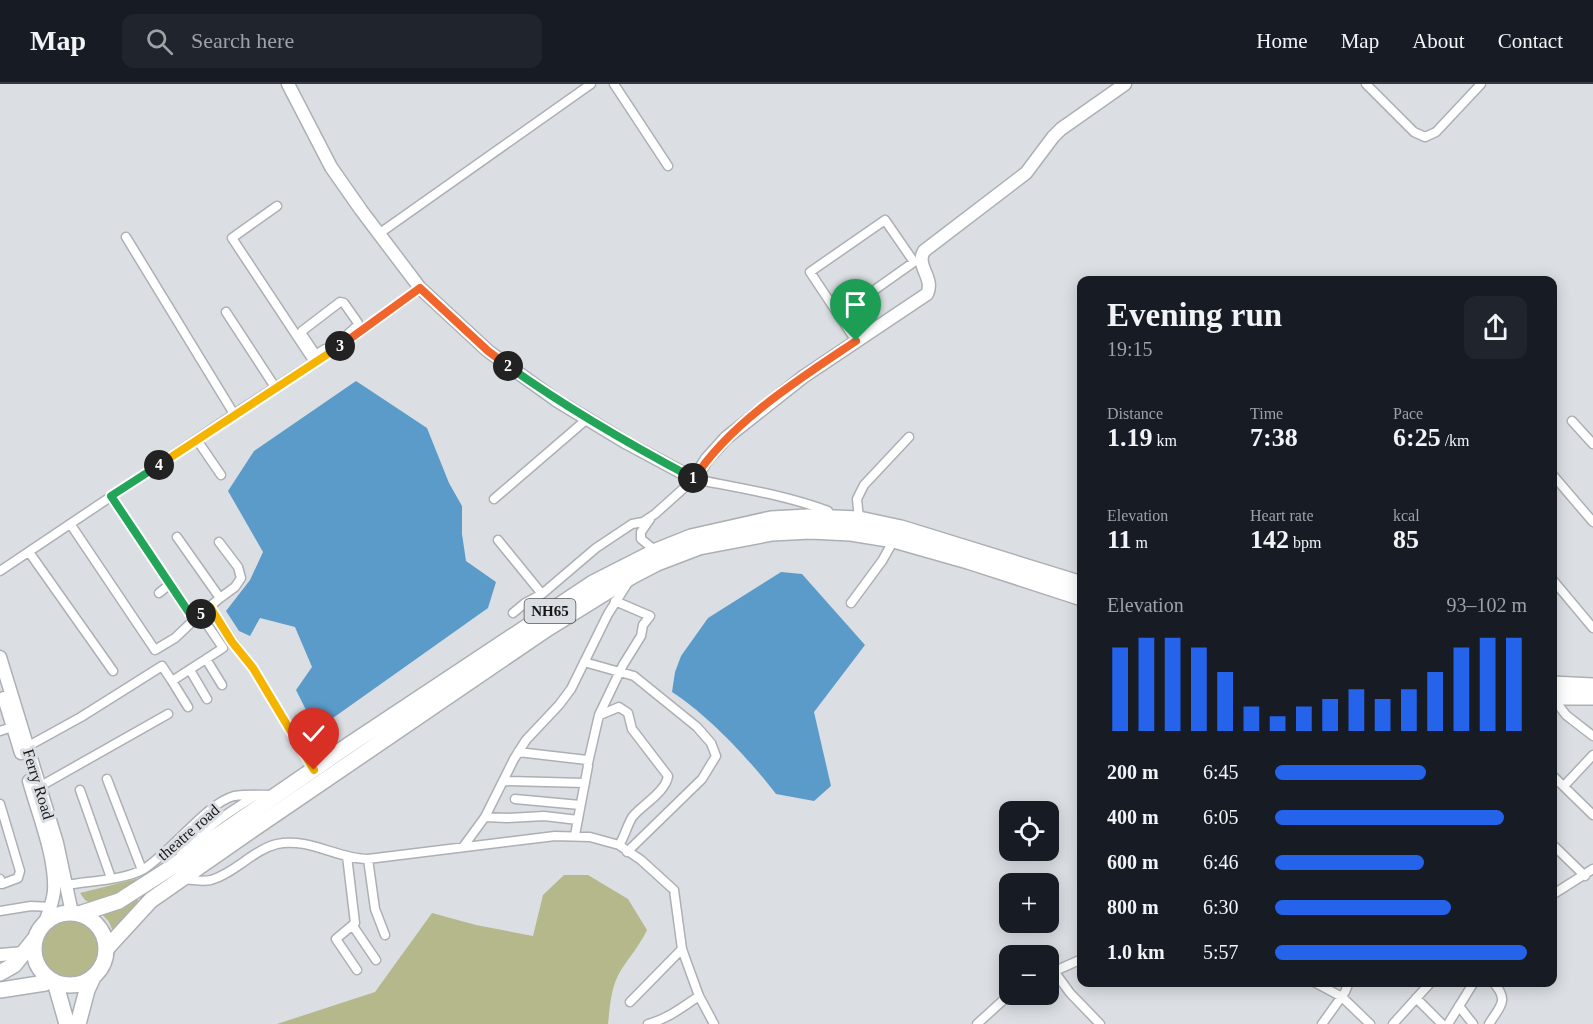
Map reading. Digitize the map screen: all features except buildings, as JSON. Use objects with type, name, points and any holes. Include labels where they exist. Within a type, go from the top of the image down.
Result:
[{"type":"highway","name":"NH65","points":[[93,977],[102,964],[106,950],[176,873],[275,795],[593,583],[656,551],[691,537],[771,519],[830,517],[859,519],[902,528],[1077,582]]},
{"type":"highway","name":"NH65","points":[[45,922],[58,915],[76,914],[119,901],[176,873],[548,628],[632,576],[657,563],[699,547],[772,534],[810,531],[851,533],[894,540],[1077,596]]},
{"type":"highway","points":[[1557,684],[1593,686]]},
{"type":"highway","points":[[1557,697],[1593,697]]},
{"type":"highway","points":[[76,914],[95,923],[105,940],[106,950]]},
{"type":"highway","points":[[0,974],[14,965],[45,922]]},
{"type":"highway","points":[[34,940],[35,960],[52,981],[67,1024]]},
{"type":"highway","points":[[0,990],[52,981],[75,985],[93,977]]},
{"type":"highway","points":[[78,1024],[93,977]]},
{"type":"street","points":[[288,84],[331,167],[361,210],[420,288],[488,351],[586,419],[694,479],[758,491],[811,505],[828,511],[830,517]]},
{"type":"street","points":[[380,233],[591,84]]},
{"type":"street","points":[[614,84],[668,166]]},
{"type":"street","points":[[513,613],[542,594],[596,548],[632,524],[643,522],[655,514],[694,479],[707,459],[726,438],[803,377],[927,294],[930,283],[921,261],[922,255],[930,246],[1026,173],[1061,129],[1125,84]]},
{"type":"street","points":[[1366,84],[1414,132],[1425,137],[1436,132],[1481,84]]},
{"type":"street","points":[[277,206],[232,238],[314,354]]},
{"type":"street","points":[[839,315],[914,262],[885,220],[810,272],[856,341]]},
{"type":"street","points":[[126,237],[234,414]]},
{"type":"street","points":[[0,571],[275,387],[314,354],[350,335],[420,288]]},
{"type":"street","points":[[314,354],[302,331],[340,302],[344,303],[358,322],[350,335]]},
{"type":"street","points":[[226,312],[275,387]]},
{"type":"street","points":[[494,499],[586,419]]},
{"type":"street","points":[[1572,421],[1593,444]]},
{"type":"street","points":[[859,519],[857,500],[859,493],[909,437]]},
{"type":"street","points":[[197,440],[221,475]]},
{"type":"street","points":[[1557,480],[1593,522]]},
{"type":"street","points":[[111,496],[170,584],[222,648],[172,681]]},
{"type":"street","points":[[655,514],[641,532],[641,539],[656,551]]},
{"type":"street","points":[[71,525],[155,650],[175,638],[236,586],[242,578],[238,567],[219,542]]},
{"type":"street","points":[[177,537],[220,598]]},
{"type":"street","points":[[498,540],[542,594]]},
{"type":"street","points":[[851,603],[882,561],[894,540]]},
{"type":"street","points":[[29,552],[113,671]]},
{"type":"street","points":[[464,847],[485,817],[519,752],[534,730],[559,705],[571,689],[615,601],[632,576]]},
{"type":"street","points":[[159,592],[170,584]]},
{"type":"street","points":[[1557,585],[1593,628]]},
{"type":"street","points":[[575,835],[599,715],[623,665],[641,636],[643,625],[650,616],[615,601]]},
{"type":"street","points":[[210,607],[232,642],[253,668],[314,770]]},
{"type":"street","name":"Ferry Road","points":[[0,657],[52,844],[76,914]]},
{"type":"street","points":[[206,659],[222,685]]},
{"type":"street","points":[[584,662],[634,676],[697,727],[711,743],[716,756],[702,778],[627,852]]},
{"type":"street","points":[[24,749],[162,666],[188,707]]},
{"type":"street","points":[[190,670],[207,699]]},
{"type":"street","name":"Ferry Road","points":[[0,685],[6,729],[24,749],[39,787],[52,844],[54,880],[51,907],[45,922]]},
{"type":"street","points":[[1557,703],[1566,715],[1593,736]]},
{"type":"street","points":[[599,715],[619,706],[628,713],[632,729],[668,776],[666,784],[631,817],[630,825],[619,845]]},
{"type":"street","points":[[39,787],[168,714]]},
{"type":"street","points":[[519,752],[583,758],[588,763]]},
{"type":"street","points":[[1564,786],[1593,754]]},
{"type":"street","points":[[107,779],[142,870]]},
{"type":"street","points":[[1557,780],[1593,815]]},
{"type":"street","points":[[504,781],[585,783]]},
{"type":"street","points":[[80,790],[111,878]]},
{"type":"street","points":[[256,795],[231,810],[193,841],[176,873],[201,881],[215,879],[276,844],[296,844],[359,859],[575,835],[619,845],[641,860],[674,890],[682,949],[699,996],[714,1024]]},
{"type":"street","name":"theatre road","points":[[67,885],[142,870],[163,856],[214,808],[232,797],[275,795]]},
{"type":"street","points":[[515,799],[580,806]]},
{"type":"street","points":[[0,804],[20,871],[18,878],[12,882],[2,884],[0,879]]},
{"type":"street","points":[[485,817],[544,816],[578,820]]},
{"type":"street","points":[[1557,849],[1585,876]]},
{"type":"street","points":[[347,856],[356,916],[354,926],[336,939],[357,970]]},
{"type":"street","points":[[368,859],[375,909],[385,935]]},
{"type":"street","points":[[1557,892],[1585,876],[1593,868]]},
{"type":"street","points":[[0,910],[31,906],[51,907]]},
{"type":"street","points":[[354,926],[376,960]]},
{"type":"street","points":[[630,1002],[682,949]]},
{"type":"street","points":[[1,955],[24,953]]},
{"type":"street","points":[[1059,969],[1077,961]]},
{"type":"street","points":[[1059,981],[1100,1024]]},
{"type":"street","points":[[1323,987],[1342,997],[1370,1024]]},
{"type":"street","points":[[1322,1024],[1347,987]]},
{"type":"street","points":[[1393,1024],[1426,987]]},
{"type":"street","points":[[1448,1024],[1471,987]]},
{"type":"street","points":[[1489,1024],[1503,999],[1503,993],[1498,987]]},
{"type":"street","points":[[648,1024],[679,1011],[699,996]]},
{"type":"street","points":[[1416,998],[1442,1024]]},
{"type":"street","points":[[977,1024],[999,1004]]},
{"type":"street","points":[[1460,1006],[1473,1024]]},
{"type":"green space","points":[[152,875],[130,891],[90,903],[80,893]]},
{"type":"green space","points":[[564,875],[588,875],[628,899],[647,930],[615,983],[608,1024],[277,1024],[375,992],[432,913],[476,925],[533,936],[543,895]]},
{"type":"green space","points":[[136,898],[139,902],[114,934],[109,922],[100,912]]},
{"type":"green space","points":[[70,917],[88,923],[96,931],[102,949],[96,967],[88,975],[70,981],[52,975],[44,967],[38,949],[44,931],[52,923]]},
{"type":"water","points":[[356,381],[427,428],[449,483],[462,506],[462,534],[466,561],[496,582],[488,608],[316,730],[296,690],[312,667],[295,627],[260,618],[250,636],[239,631],[226,611],[250,580],[263,552],[228,491],[254,451]]},
{"type":"water","points":[[781,572],[802,574],[865,645],[814,712],[831,786],[814,801],[776,794],[728,739],[700,713],[672,692],[675,672],[681,656],[708,618]]},
{"type":"route","points":[[314,770],[253,668],[232,642],[210,607],[194,620],[111,496],[346,342],[420,288],[488,351],[556,400],[627,443],[694,479],[707,459],[726,438],[803,377],[856,341]]}]
